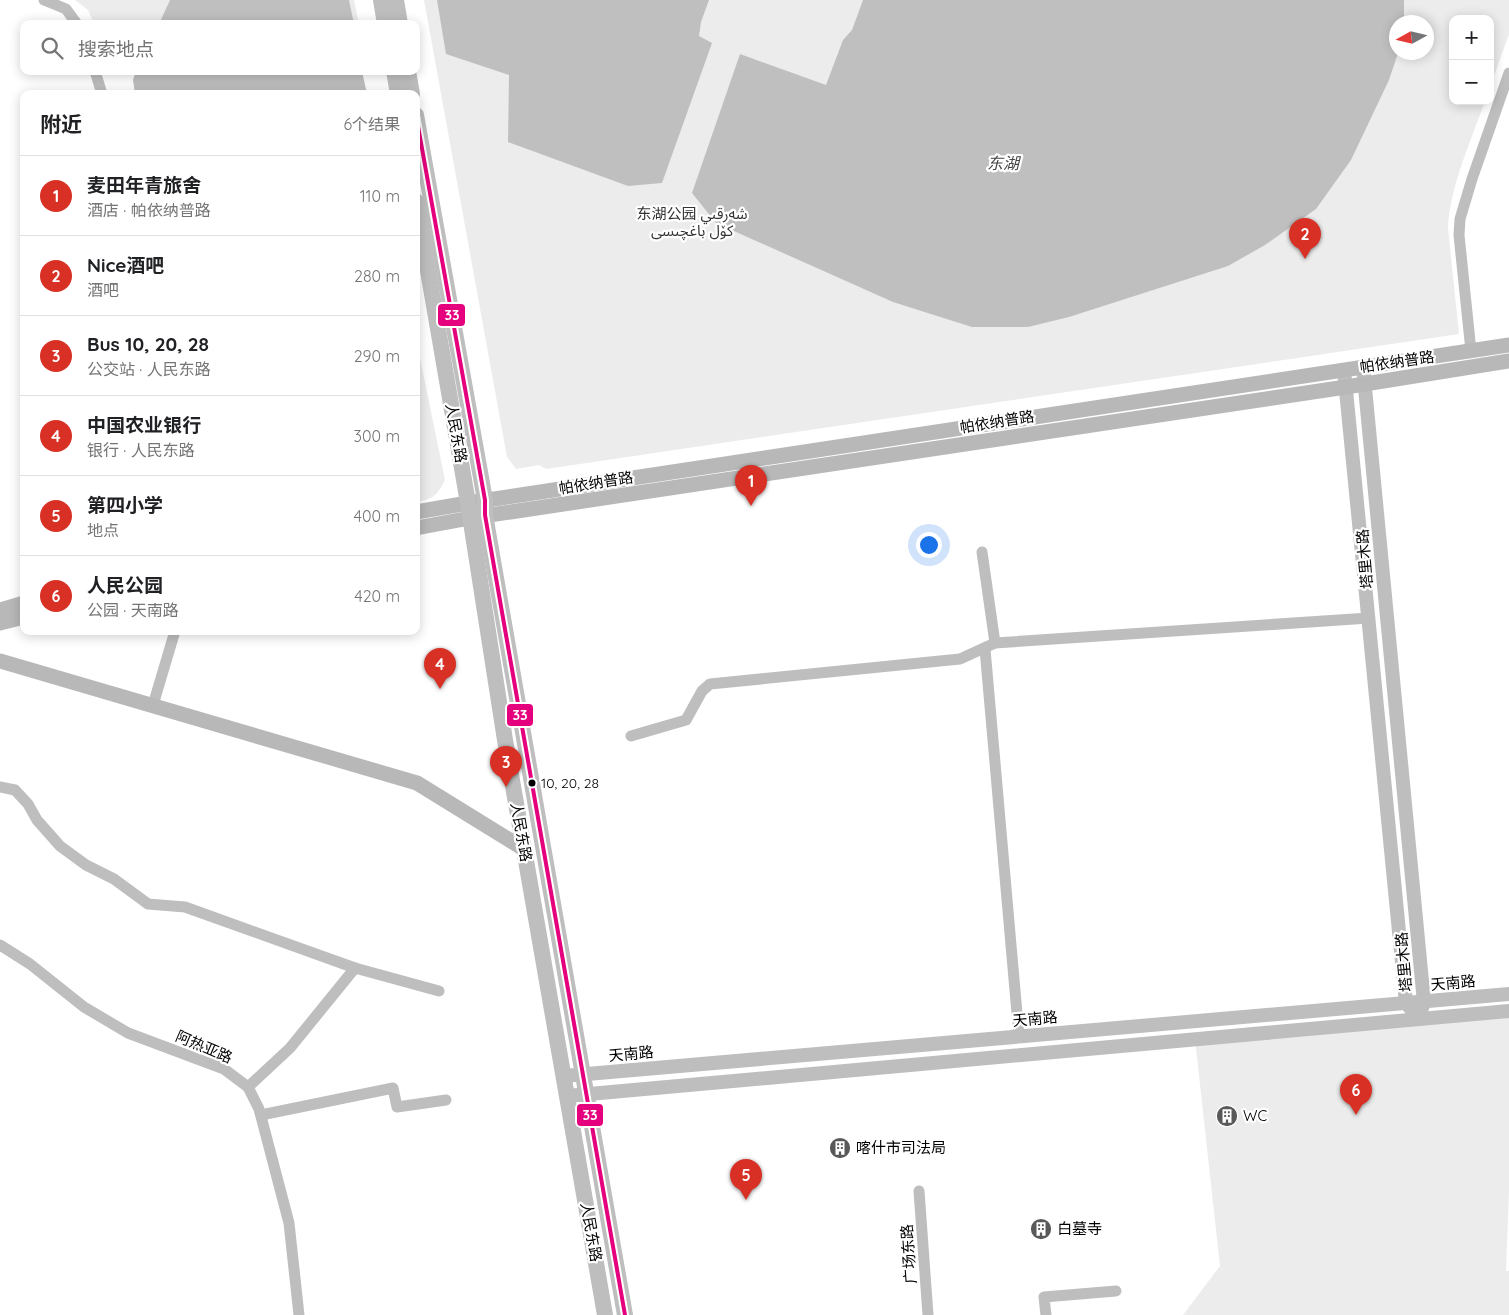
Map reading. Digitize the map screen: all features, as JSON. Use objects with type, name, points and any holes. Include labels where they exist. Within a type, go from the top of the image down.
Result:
[{"type":"main road","points":[[381,0],[385,20]]},
{"type":"main road","points":[[396,0],[399,20]]},
{"type":"main road","points":[[395,75],[397,90]]},
{"type":"main road","points":[[409,75],[411,90]]},
{"type":"main road","name":"人民东路","points":[[420,141],[477,509],[505,740],[605,1315]]},
{"type":"main road","name":"人民东路","points":[[420,222],[477,509],[586,1093],[625,1315]]},
{"type":"main road","name":"帕依纳普路","points":[[477,509],[1509,345]]},
{"type":"main road","name":"帕依纳普路","points":[[477,509],[1346,387],[1509,361]]},
{"type":"main road","points":[[420,512],[477,509]]},
{"type":"main road","points":[[420,527],[477,509]]},
{"type":"main road","points":[[0,610],[20,605]]},
{"type":"main road","points":[[0,623],[20,618]]},
{"type":"main road","points":[[0,661],[417,783],[524,849]]},
{"type":"street","points":[[44,0],[66,9],[74,20]]},
{"type":"street","points":[[1471,351],[1459,235],[1460,219],[1509,73]]},
{"type":"street","points":[[96,75],[101,90]]},
{"type":"street","name":"塔里木路","points":[[1363,367],[1424,1002],[1419,1019]]},
{"type":"street","name":"塔里木路","points":[[1344,370],[1406,1003],[1419,1019]]},
{"type":"street","points":[[982,552],[1019,1036]]},
{"type":"street","points":[[631,736],[686,720],[702,691],[710,684],[960,660],[990,646],[1368,618]]},
{"type":"street","points":[[153,705],[174,635]]},
{"type":"street","points":[[0,788],[14,790],[28,804],[37,820],[60,846],[86,865],[114,879],[148,904],[185,907],[355,968],[439,991]]},
{"type":"street","name":"阿热亚路","points":[[0,945],[30,964],[84,1007],[128,1033],[224,1068],[248,1087],[261,1115],[289,1223],[300,1315]]},
{"type":"street","points":[[248,1087],[290,1048],[355,968]]},
{"type":"street","name":"天南路","points":[[564,1076],[1509,994]]},
{"type":"street","points":[[567,1096],[1509,1011]]},
{"type":"street","points":[[261,1115],[394,1088],[396,1107],[446,1100]]},
{"type":"street","name":"广场东路","points":[[919,1191],[928,1315]]},
{"type":"street","points":[[1046,1315],[1044,1297],[1116,1291]]},
{"type":"green space","points":[[75,0],[354,0],[358,20],[92,20],[88,10]]},
{"type":"green space","name":"东湖公园 شەرقىي كۆل باغچىسى","points":[[424,0],[1509,0],[1509,34],[1494,76],[1494,15],[1449,15],[1449,105],[1484,105],[1457,180],[1448,228],[1459,334],[546,469],[539,465],[516,469],[507,457]]},
{"type":"green space","points":[[420,358],[445,480],[434,496],[420,501]]},
{"type":"green space","points":[[1509,1011],[1509,1190],[1506,1271],[1509,1271],[1509,1315],[1183,1315],[1220,1266],[1195,1039]]},
{"type":"water","points":[[170,0],[349,0],[353,20],[161,20]]},
{"type":"water","points":[[437,0],[709,0],[701,22],[699,36],[712,43],[662,183],[628,186],[508,142],[509,75],[446,54]]},
{"type":"water","name":"东湖","points":[[863,0],[1404,0],[1404,15],[1389,15],[1389,60],[1396,60],[1389,80],[1351,160],[1316,209],[1265,245],[1228,266],[1069,317],[1028,327],[972,327],[893,302],[716,223],[692,193],[740,54],[826,85],[843,40],[852,30]]},
{"type":"water","points":[[135,75],[363,75],[366,90],[134,90],[133,80]]},
{"type":"transit line","name":"33","points":[[420,137],[485,500],[485,515],[625,1315]]},
{"type":"place","name":"Nice酒吧","points":[[1305,259]]},
{"type":"place","name":"麦田年青旅舍","points":[[751,506]]},
{"type":"place","name":"中国农业银行","points":[[440,689]]},
{"type":"place","name":"10, 20, 28","points":[[532,783]]},
{"type":"place","name":"Bus 10, 20, 28","points":[[506,787]]},
{"type":"place","name":"人民公园","points":[[1356,1115]]},
{"type":"place","name":"WC","points":[[1227,1116]]},
{"type":"place","name":"喀什市司法局","points":[[840,1148]]},
{"type":"place","name":"第四小学","points":[[746,1200]]},
{"type":"place","name":"白墓寺","points":[[1041,1229]]}]
